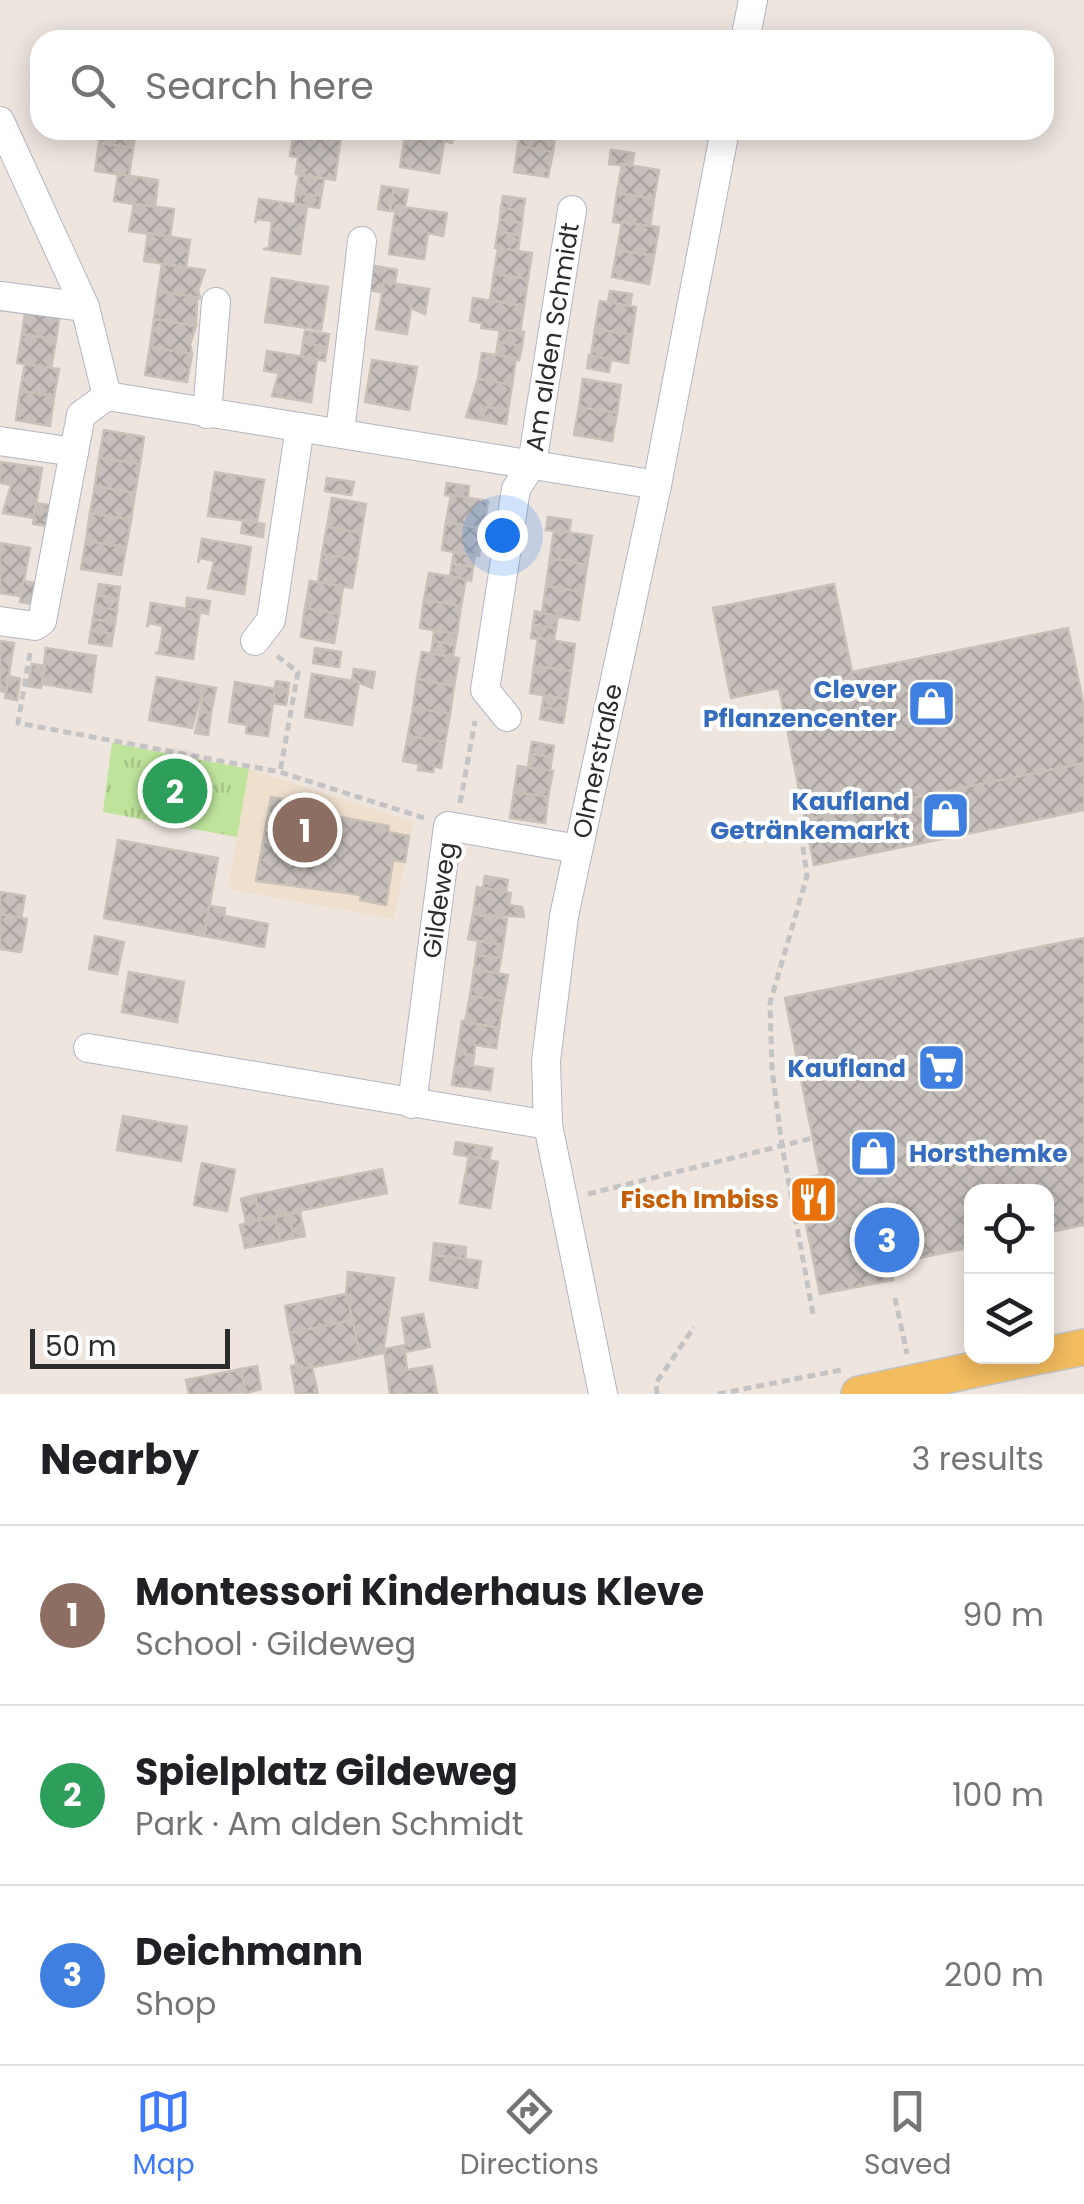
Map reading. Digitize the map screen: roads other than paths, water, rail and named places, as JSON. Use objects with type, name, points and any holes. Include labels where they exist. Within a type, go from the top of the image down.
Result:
[{"type":"main road","points":[[1054,1354],[1084,1347]]},
{"type":"main road","points":[[859,1394],[1004,1364]]},
{"type":"street","points":[[746,30],[753,0]]},
{"type":"street","points":[[0,121],[85,307],[107,396],[81,414],[42,621],[34,626],[0,620]]},
{"type":"street","name":"Olmerstraße","points":[[603,1394],[548,1125],[546,1060],[554,978],[578,849],[657,484],[724,140]]},
{"type":"street","name":"Am alden Schmidt","points":[[507,717],[485,690],[516,489],[532,464],[572,210]]},
{"type":"street","points":[[340,433],[362,241]]},
{"type":"street","points":[[0,296],[85,307]]},
{"type":"street","points":[[207,414],[216,302]]},
{"type":"street","name":"Am alden Schmidt","points":[[107,396],[657,484]]},
{"type":"street","points":[[255,640],[270,620],[300,427]]},
{"type":"street","points":[[0,441],[74,452]]},
{"type":"street","name":"Gildeweg","points":[[412,1104],[448,826],[578,849]]},
{"type":"street","points":[[88,1048],[548,1125]]},
{"type":"place","name":"Clever Pflanzencenter","points":[[932,703]]},
{"type":"place","name":"Spielplatz Gildeweg","points":[[175,791]]},
{"type":"place","name":"Kaufland Getränkemarkt","points":[[945,815]]},
{"type":"place","name":"Montessori Kinderhaus Kleve","points":[[305,830]]},
{"type":"place","name":"Kaufland","points":[[941,1068]]},
{"type":"place","name":"Horsthemke","points":[[874,1153]]},
{"type":"place","name":"Fisch Imbiss","points":[[814,1199]]},
{"type":"place","name":"Deichmann","points":[[887,1240]]}]
